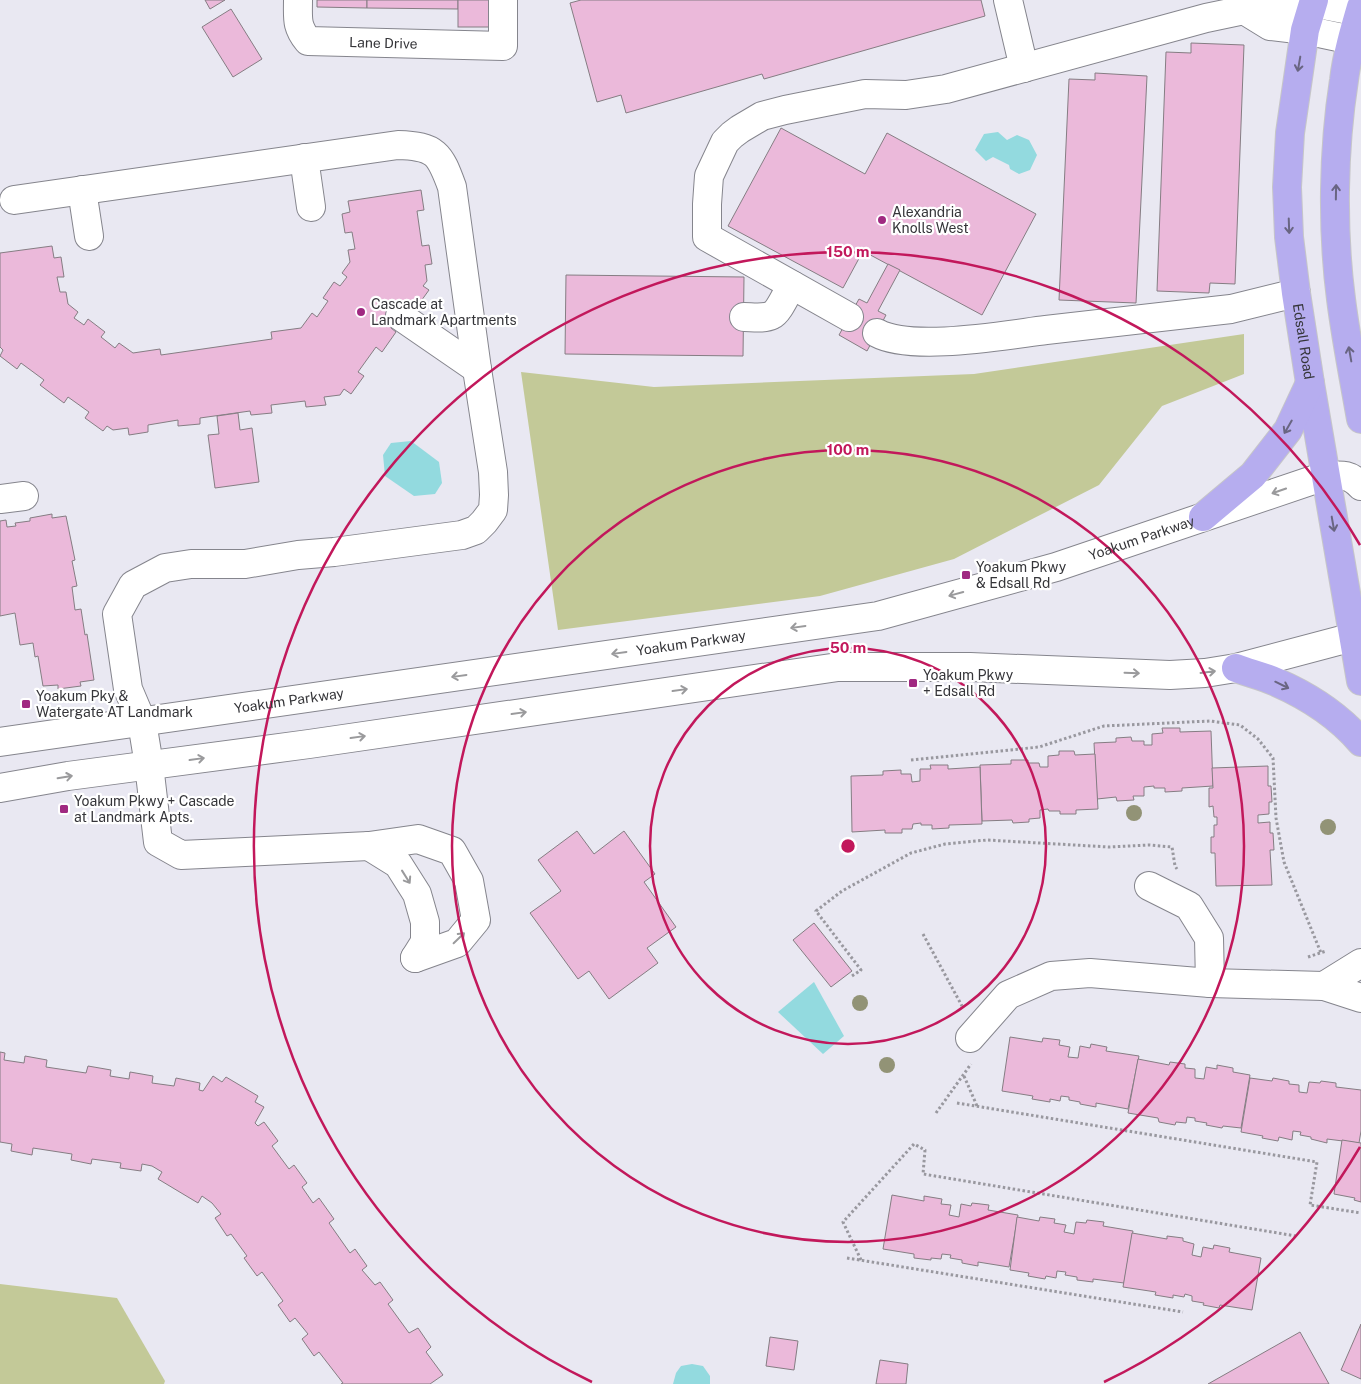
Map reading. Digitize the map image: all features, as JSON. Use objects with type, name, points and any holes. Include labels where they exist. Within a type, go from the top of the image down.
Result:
[{"type":"main road","name":"Edsall Road","points":[[1314,2],[1305,30],[1290,133],[1287,187],[1289,237],[1296,294],[1325,476],[1357,638],[1361,682]]},
{"type":"main road","points":[[1360,10],[1344,80],[1336,154],[1335,230],[1340,299],[1361,419]]},
{"type":"main road","points":[[1203,517],[1253,474],[1288,430],[1310,383]]},
{"type":"main road","points":[[1236,668],[1275,681],[1316,702],[1351,731],[1361,742]]},
{"type":"street","name":"Lane Drive","points":[[298,0],[298,25],[308,41],[503,46],[503,0]]},
{"type":"street","points":[[1275,0],[1314,2],[1360,10]]},
{"type":"street","points":[[1013,1],[1024,68]]},
{"type":"street","points":[[849,317],[707,237],[709,176],[732,134],[762,116],[865,94],[918,94],[946,88],[1024,68],[1197,10],[1256,5],[1270,26],[1305,30],[1352,40]]},
{"type":"street","points":[[14,200],[398,145],[416,145],[433,152],[444,164],[452,188],[494,480],[493,510],[476,530],[462,535],[298,555],[245,564],[191,564],[165,568],[134,585],[117,614],[128,689],[142,722],[158,842],[181,855],[369,846],[418,840],[452,851],[469,881],[476,920],[456,943],[416,958],[425,942],[426,922],[416,894],[398,864],[369,846]]},
{"type":"street","points":[[304,158],[311,207]]},
{"type":"street","points":[[82,190],[89,236]]},
{"type":"street","points":[[744,317],[772,316],[792,285]]},
{"type":"street","points":[[877,333],[900,340],[931,342],[960,340],[1231,309],[1296,294]]},
{"type":"street","points":[[400,316],[477,369]]},
{"type":"street","name":"Yoakum Parkway","points":[[0,742],[878,616],[1056,566],[1325,476],[1346,475],[1353,478],[1361,486]]},
{"type":"street","points":[[0,788],[68,776],[309,744],[838,667],[970,667],[1170,675],[1205,673],[1236,668],[1357,638]]},
{"type":"street","points":[[1149,886],[1189,906],[1209,938],[1210,983]]},
{"type":"street","points":[[1324,986],[1361,963]]},
{"type":"street","points":[[972,1049],[1008,995],[1050,976],[1090,973],[1210,983],[1324,986],[1361,998]]},
{"type":"path","points":[[911,760],[1038,747],[1104,726],[1210,721],[1240,725],[1258,739],[1273,758],[1276,818],[1284,862],[1322,953]]},
{"type":"path","points":[[852,976],[861,970],[816,911],[842,891],[911,852],[945,844],[987,840],[1109,847],[1149,844],[1172,848],[1175,866],[1180,875]]},
{"type":"path","points":[[923,934],[963,1008]]},
{"type":"path","points":[[1303,958],[1328,951]]},
{"type":"path","points":[[936,1113],[963,1075],[972,1049]]},
{"type":"path","points":[[963,1075],[977,1106]]},
{"type":"path","points":[[957,1103],[1317,1162],[1310,1205],[1361,1213]]},
{"type":"path","points":[[861,1260],[843,1222],[914,1144],[925,1150],[923,1174],[1296,1236]]},
{"type":"path","points":[[847,1258],[1183,1312]]},
{"type":"green space","points":[[1244,334],[1244,374],[1162,406],[1099,485],[954,559],[820,596],[558,630],[521,372],[654,387],[974,374]]},
{"type":"green space","points":[[0,1284],[117,1298],[165,1381],[164,1384],[0,1384]]},
{"type":"water","points":[[998,132],[1007,140],[1017,135],[1029,140],[1037,155],[1030,170],[1019,174],[1010,169],[1009,165],[993,157],[986,161],[975,150],[984,134]]},
{"type":"water","points":[[411,441],[439,462],[442,483],[435,494],[414,496],[385,476],[383,455],[391,443]]},
{"type":"water","points":[[814,982],[844,1036],[823,1054],[778,1012]]},
{"type":"water","points":[[692,1364],[703,1366],[710,1376],[710,1384],[673,1384],[676,1373],[681,1366]]},
{"type":"building","points":[[205,0],[225,0],[210,9]]},
{"type":"building","points":[[317,0],[367,0],[367,8],[317,7]]},
{"type":"building","points":[[367,0],[458,0],[458,9],[367,8]]},
{"type":"building","points":[[458,0],[495,0],[495,27],[458,27]]},
{"type":"building","points":[[581,0],[981,0],[985,16],[764,79],[762,74],[626,113],[621,95],[597,102],[570,3]]},
{"type":"building","points":[[231,9],[262,59],[233,77],[202,27]]},
{"type":"building","points":[[1191,43],[1244,45],[1235,284],[1210,283],[1209,293],[1157,291],[1166,52],[1191,53]]},
{"type":"building","points":[[1095,73],[1147,76],[1136,303],[1059,300],[1069,79],[1095,80]]},
{"type":"building","name":"Alexandria Knolls West","points":[[781,128],[865,174],[887,133],[1036,214],[982,315],[863,251],[843,288],[728,226]]},
{"type":"building","name":"Cascade at Landmark Apartments","points":[[421,190],[424,210],[417,211],[422,246],[429,245],[432,264],[425,265],[427,281],[423,286],[429,290],[416,308],[409,303],[391,328],[396,332],[382,352],[376,347],[358,372],[364,376],[351,394],[344,389],[340,395],[324,397],[326,405],[306,407],[305,401],[271,405],[272,413],[251,415],[250,411],[200,418],[200,424],[178,426],[178,420],[148,425],[148,432],[129,435],[128,428],[113,430],[107,426],[103,431],[85,418],[89,412],[68,397],[64,403],[40,385],[44,380],[21,363],[17,369],[0,356],[3,350],[0,347],[0,253],[52,246],[54,258],[61,257],[64,277],[57,277],[60,292],[66,292],[68,304],[78,312],[74,318],[84,325],[88,319],[105,332],[101,337],[115,348],[119,343],[133,353],[160,349],[161,355],[272,339],[271,332],[301,328],[312,313],[317,317],[328,301],[323,298],[334,282],[340,286],[347,277],[342,273],[350,262],[348,250],[355,249],[352,232],[345,233],[342,214],[350,212],[348,201]]},
{"type":"building","points":[[888,264],[900,270],[878,311],[886,315],[867,351],[839,335],[859,299],[867,303]]},
{"type":"building","points":[[566,275],[744,277],[743,356],[565,354]]},
{"type":"building","points":[[238,413],[240,430],[252,428],[259,482],[215,488],[208,435],[219,434],[217,416]]},
{"type":"building","points":[[52,514],[52,518],[66,516],[75,560],[72,561],[77,586],[72,587],[75,610],[81,609],[94,680],[80,682],[81,686],[58,689],[58,685],[43,686],[38,656],[35,657],[33,643],[20,645],[15,613],[0,616],[0,521],[6,520],[7,527],[16,526],[15,523],[30,521],[30,518]]},
{"type":"building","points":[[1162,728],[1180,728],[1180,732],[1211,731],[1213,786],[1182,788],[1182,791],[1165,792],[1165,788],[1144,787],[1144,796],[1133,796],[1134,800],[1117,801],[1116,797],[1097,799],[1094,743],[1116,742],[1116,738],[1131,737],[1132,741],[1144,741],[1144,745],[1152,745],[1152,734],[1163,733]]},
{"type":"building","points":[[1059,751],[1074,751],[1075,755],[1095,754],[1098,809],[1076,810],[1076,814],[1060,814],[1060,811],[1049,811],[1048,809],[1040,810],[1040,818],[1029,819],[1029,822],[1013,823],[1012,820],[982,821],[980,765],[1011,764],[1011,760],[1028,760],[1028,763],[1039,763],[1040,767],[1048,767],[1048,756],[1059,755]]},
{"type":"building","points":[[930,765],[948,765],[948,769],[980,767],[982,824],[949,825],[949,828],[932,829],[932,825],[921,825],[921,823],[913,824],[912,829],[902,829],[902,833],[885,833],[885,830],[852,832],[851,776],[883,775],[883,771],[901,770],[901,774],[911,774],[912,782],[920,781],[920,769],[931,769]]},
{"type":"building","points":[[1268,766],[1268,786],[1271,786],[1272,802],[1269,802],[1269,814],[1258,815],[1258,823],[1270,822],[1270,833],[1273,833],[1274,850],[1270,850],[1272,885],[1216,886],[1215,853],[1211,853],[1211,837],[1214,837],[1214,825],[1217,825],[1217,817],[1214,817],[1213,806],[1209,807],[1209,788],[1213,788],[1212,768]]},
{"type":"building","points":[[577,831],[594,854],[624,831],[655,874],[644,882],[676,927],[647,948],[658,963],[609,999],[589,971],[578,979],[530,913],[561,891],[538,860]]},
{"type":"building","points":[[814,923],[852,971],[831,987],[793,940]]},
{"type":"building","points":[[1010,1037],[1042,1042],[1043,1038],[1060,1040],[1059,1045],[1070,1047],[1068,1057],[1078,1058],[1080,1046],[1090,1048],[1091,1044],[1107,1047],[1106,1051],[1139,1056],[1128,1109],[1096,1103],[1096,1107],[1080,1104],[1080,1102],[1069,1100],[1069,1097],[1061,1096],[1060,1101],[1050,1099],[1050,1102],[1032,1099],[1033,1096],[1002,1091]]},
{"type":"building","points":[[0,1052],[5,1053],[4,1060],[24,1063],[25,1056],[47,1060],[46,1067],[86,1073],[88,1066],[111,1070],[110,1076],[129,1079],[130,1072],[153,1076],[152,1083],[174,1086],[176,1078],[200,1083],[199,1090],[203,1091],[213,1076],[222,1082],[226,1077],[258,1096],[255,1102],[264,1107],[255,1123],[258,1126],[264,1122],[278,1141],[272,1146],[289,1169],[294,1165],[307,1183],[302,1187],[313,1203],[319,1198],[334,1219],[329,1223],[350,1253],[355,1249],[367,1266],[362,1270],[375,1285],[380,1282],[393,1300],[388,1304],[409,1333],[418,1328],[431,1347],[426,1352],[443,1375],[430,1384],[341,1384],[343,1383],[319,1352],[314,1356],[302,1339],[308,1334],[295,1318],[290,1322],[278,1305],[283,1301],[262,1272],[257,1276],[244,1258],[247,1256],[231,1234],[227,1236],[215,1218],[221,1214],[212,1203],[202,1196],[198,1203],[158,1179],[162,1172],[152,1166],[142,1164],[141,1171],[120,1168],[121,1163],[92,1159],[91,1164],[71,1160],[72,1154],[33,1148],[32,1155],[11,1151],[12,1144],[0,1142]]},
{"type":"building","points":[[1138,1059],[1169,1065],[1170,1062],[1185,1064],[1185,1068],[1195,1069],[1195,1078],[1204,1079],[1206,1067],[1217,1069],[1217,1065],[1233,1068],[1233,1072],[1250,1075],[1241,1128],[1223,1126],[1222,1128],[1206,1125],[1207,1123],[1195,1121],[1195,1118],[1187,1117],[1186,1123],[1176,1122],[1175,1125],[1159,1122],[1158,1118],[1128,1113]]},
{"type":"building","points":[[1250,1078],[1272,1081],[1273,1078],[1289,1081],[1289,1084],[1299,1085],[1299,1092],[1307,1093],[1309,1082],[1320,1083],[1321,1081],[1336,1083],[1336,1087],[1361,1090],[1361,1131],[1359,1143],[1327,1139],[1327,1143],[1300,1135],[1301,1132],[1293,1131],[1292,1140],[1279,1137],[1278,1141],[1241,1132]]},
{"type":"building","points":[[1342,1140],[1361,1143],[1361,1202],[1354,1200],[1355,1198],[1334,1194]]},
{"type":"building","points":[[892,1195],[924,1201],[924,1196],[942,1199],[941,1204],[951,1205],[949,1215],[959,1217],[961,1204],[971,1206],[972,1203],[989,1205],[988,1210],[1018,1215],[1009,1267],[978,1262],[978,1266],[962,1263],[962,1260],[950,1258],[951,1255],[942,1254],[941,1259],[914,1258],[914,1254],[883,1249]]},
{"type":"building","points":[[1017,1217],[1039,1221],[1040,1217],[1055,1219],[1054,1223],[1066,1225],[1064,1232],[1074,1234],[1076,1222],[1086,1223],[1087,1220],[1104,1222],[1103,1226],[1133,1231],[1124,1283],[1093,1279],[1093,1282],[1077,1280],[1077,1277],[1065,1275],[1066,1272],[1057,1271],[1056,1278],[1046,1276],[1045,1279],[1028,1276],[1029,1273],[1010,1270]]},
{"type":"building","points":[[1132,1233],[1167,1239],[1167,1236],[1183,1238],[1183,1241],[1194,1244],[1192,1255],[1201,1257],[1203,1247],[1213,1249],[1214,1245],[1230,1248],[1229,1252],[1261,1258],[1252,1310],[1220,1305],[1219,1308],[1203,1305],[1204,1303],[1192,1301],[1192,1296],[1185,1294],[1184,1297],[1173,1295],[1173,1298],[1155,1295],[1156,1292],[1123,1287]]},
{"type":"building","points":[[1361,1324],[1361,1379],[1341,1370]]},
{"type":"building","points":[[1300,1332],[1329,1384],[1208,1384]]},
{"type":"building","points":[[770,1337],[798,1341],[794,1370],[766,1366]]},
{"type":"building","points":[[880,1360],[908,1364],[906,1384],[876,1384]]},
{"type":"place","name":"Alexandria Knolls West","points":[[882,220]]},
{"type":"place","name":"Cascade at Landmark Apartments","points":[[361,312]]},
{"type":"place","name":"Yoakum Pkwy & Edsall Rd","points":[[966,575]]},
{"type":"place","name":"Yoakum Pkwy + Edsall Rd","points":[[913,683]]},
{"type":"place","name":"Yoakum Pky & Watergate AT Landmark","points":[[26,704]]},
{"type":"place","name":"Yoakum Pkwy + Cascade at Landmark Apts.","points":[[64,809]]}]
